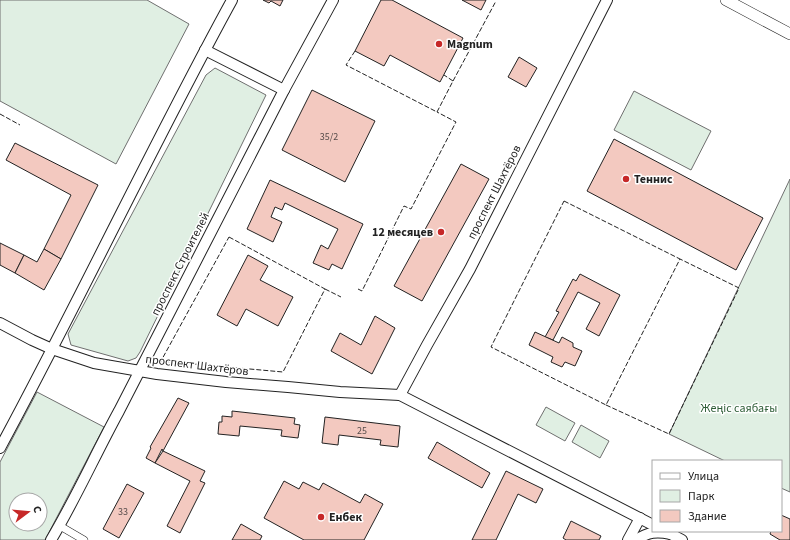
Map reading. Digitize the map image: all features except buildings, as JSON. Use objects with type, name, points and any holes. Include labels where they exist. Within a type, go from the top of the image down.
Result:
[{"type":"main road","points":[[0,448],[232,0]]},
{"type":"main road","name":"проспект Строителей","points":[[52,540],[284,90],[333,0]]},
{"type":"main road","name":"проспект Шахтёров","points":[[400,395],[470,269],[608,0]]},
{"type":"main road","points":[[726,0],[742,4],[790,34]]},
{"type":"main road","points":[[205,50],[284,90]]},
{"type":"main road","name":"проспект Шахтёров","points":[[0,323],[52,349],[94,363],[157,374],[226,382],[340,392],[400,395],[652,524]]},
{"type":"main road","points":[[628,540],[640,518]]},
{"type":"main road","points":[[636,540],[651,533],[662,532],[668,532],[682,540]]},
{"type":"street","points":[[60,526],[84,540]]},
{"type":"green space","points":[[0,0],[147,0],[189,24],[116,164],[0,101]]},
{"type":"green space","points":[[215,68],[266,95],[140,352],[136,358],[128,361],[71,345],[68,334],[206,75]]},
{"type":"green space","points":[[634,91],[711,131],[691,170],[614,130]]},
{"type":"green space","name":"Жеңіс саябағы","points":[[790,179],[790,492],[782,488],[782,460],[723,460],[669,434]]},
{"type":"green space","points":[[37,392],[104,427],[45,540],[0,540],[0,462]]},
{"type":"green space","points":[[546,407],[575,423],[565,441],[536,425]]},
{"type":"green space","points":[[581,425],[609,441],[600,458],[572,442]]},
{"type":"fence","points":[[453,81],[496,1]]},
{"type":"fence","points":[[355,51],[346,65],[437,112],[453,81],[444,75]]},
{"type":"fence","points":[[358,289],[362,291],[404,206],[411,209],[456,122],[437,112]]},
{"type":"fence","points":[[0,114],[20,125]]},
{"type":"fence","points":[[564,201],[680,259],[606,405],[491,347],[564,201]]},
{"type":"fence","points":[[229,237],[325,289],[283,372],[161,361],[229,237]]},
{"type":"fence","points":[[606,405],[669,434],[739,288],[680,259]]},
{"type":"fence","points":[[325,289],[341,297]]},
{"type":"place","name":"Magnum","points":[[439,44]]},
{"type":"place","name":"Теннис","points":[[626,179]]},
{"type":"place","name":"12 месяцев","points":[[441,232]]},
{"type":"place","name":"Енбек","points":[[321,517]]}]
